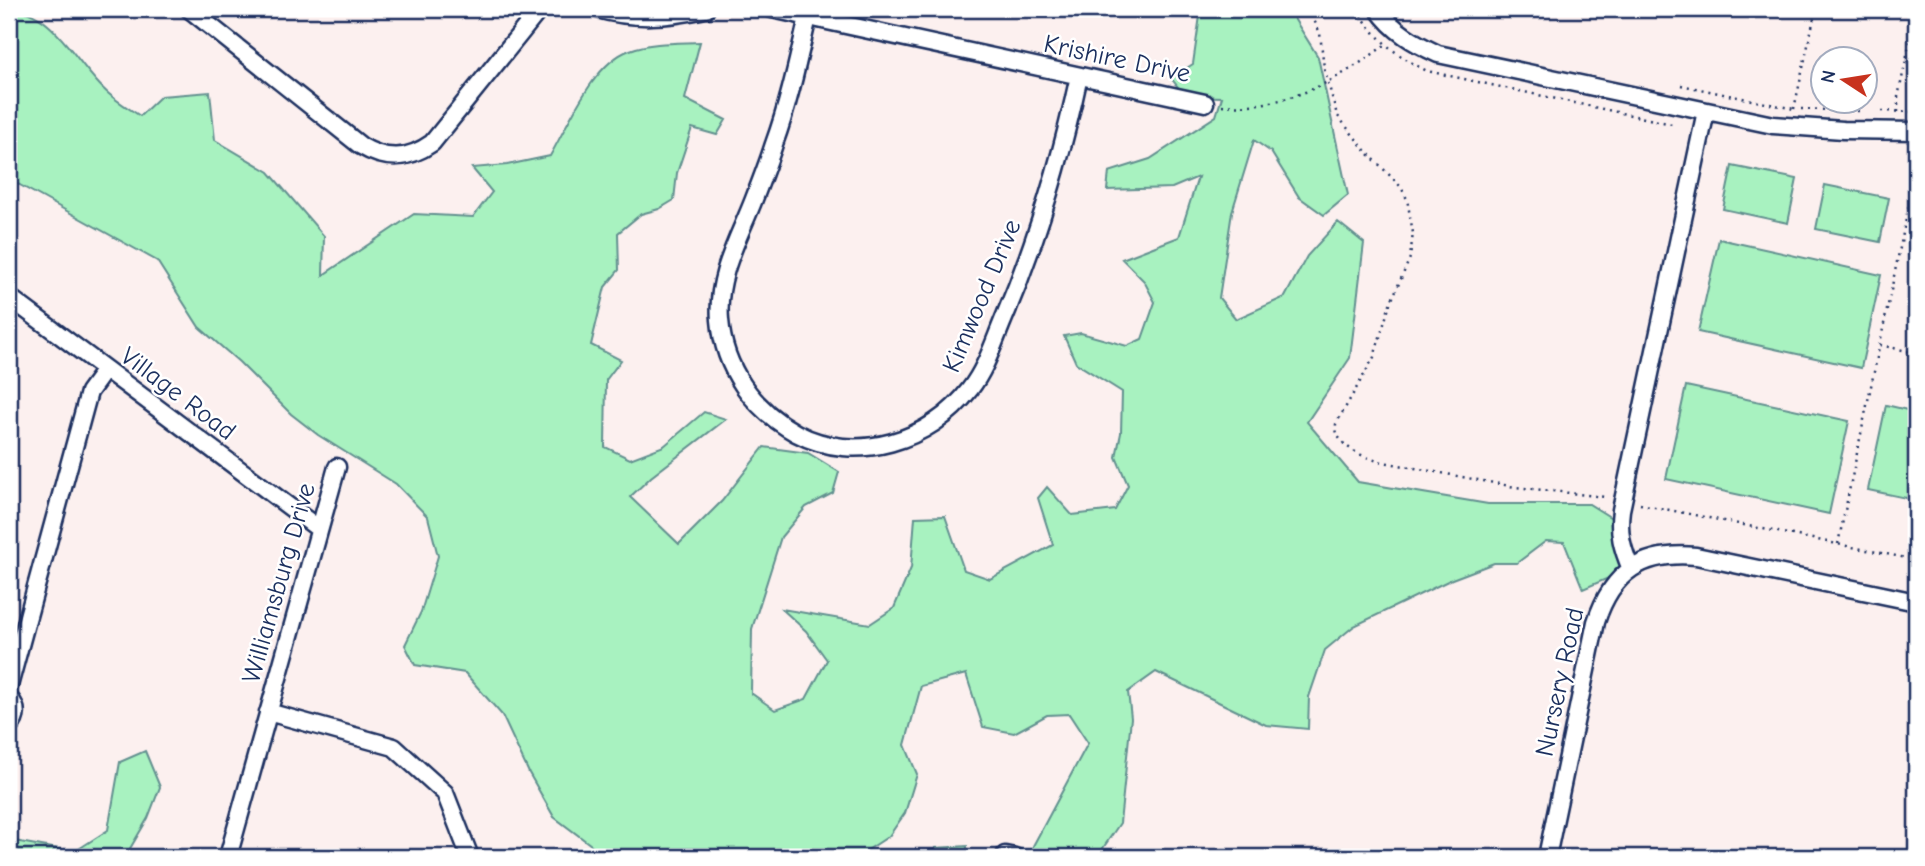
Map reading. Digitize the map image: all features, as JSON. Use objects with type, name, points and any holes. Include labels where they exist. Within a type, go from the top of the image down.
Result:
[{"type":"street","points":[[188,9],[361,146],[374,154],[389,158],[407,157],[432,143],[540,9]]},
{"type":"street","points":[[597,9],[649,18],[706,9]]},
{"type":"street","name":"Krishire Drive","points":[[772,9],[1205,103]]},
{"type":"street","points":[[1378,9],[1399,32],[1438,54],[1798,128],[1916,131]]},
{"type":"street","name":"Kimwood Drive","points":[[808,17],[793,83],[776,140],[724,273],[720,319],[730,364],[744,388],[761,408],[780,424],[800,435],[824,443],[860,447],[896,442],[919,433],[940,420],[958,405],[972,387],[1013,299],[1036,236],[1079,76]]},
{"type":"street","points":[[1631,569],[1621,547],[1619,526],[1623,500],[1706,111]]},
{"type":"street","name":"Village Road","points":[[9,297],[319,529]]},
{"type":"street","points":[[9,686],[89,392],[105,370]]},
{"type":"street","name":"Williamsburg Drive","points":[[228,857],[337,467]]},
{"type":"street","name":"Nursery Road","points":[[1548,857],[1596,622],[1603,601],[1614,584],[1631,569],[1660,556],[1696,556],[1916,602]]},
{"type":"street","points":[[9,698],[16,713],[9,727]]},
{"type":"street","name":"Williamsburg Drive","points":[[268,712],[394,747],[445,793],[470,857]]},
{"type":"path","points":[[1309,9],[1320,33],[1327,83],[1337,116],[1401,187],[1407,198],[1413,233],[1410,258],[1390,304],[1374,357],[1336,424],[1339,438],[1357,454],[1378,461],[1515,487],[1623,500],[1916,560]]},
{"type":"path","points":[[1794,109],[1816,9]]},
{"type":"path","points":[[1898,112],[1898,97],[1916,13]]},
{"type":"path","points":[[1205,103],[1235,106],[1270,102],[1301,94],[1354,68],[1385,45]]},
{"type":"path","points":[[1681,85],[1794,109],[1810,109]]},
{"type":"path","points":[[1882,111],[1916,112]]},
{"type":"path","points":[[1838,544],[1916,171]]},
{"type":"path","points":[[1880,345],[1916,353]]},
{"type":"green space","points":[[9,9],[40,18],[64,41],[97,83],[140,116],[161,96],[210,92],[215,140],[269,172],[324,236],[323,275],[414,214],[473,217],[492,192],[472,168],[507,165],[550,156],[593,81],[617,57],[647,46],[700,42],[685,99],[726,120],[717,135],[692,128],[677,173],[674,200],[659,209],[641,214],[618,233],[619,270],[605,287],[591,345],[621,360],[606,380],[605,447],[630,459],[664,446],[704,412],[726,419],[651,477],[630,497],[679,544],[722,501],[764,447],[808,453],[839,472],[833,493],[806,507],[781,537],[752,629],[751,693],[775,710],[806,699],[827,660],[806,631],[782,609],[870,624],[894,608],[911,568],[915,517],[945,516],[964,570],[990,579],[1053,545],[1038,498],[1047,487],[1072,515],[1115,510],[1128,485],[1116,457],[1121,433],[1122,392],[1076,363],[1064,336],[1081,333],[1127,346],[1142,339],[1155,302],[1144,281],[1122,259],[1179,237],[1198,177],[1172,188],[1107,190],[1109,172],[1150,159],[1216,116],[1222,97],[1185,96],[1171,78],[1193,64],[1201,9],[1283,9],[1290,12],[1318,57],[1348,195],[1324,215],[1299,197],[1271,152],[1254,140],[1232,212],[1219,298],[1236,319],[1285,297],[1307,256],[1338,222],[1364,243],[1350,358],[1307,422],[1358,482],[1488,504],[1589,504],[1629,529],[1631,558],[1611,577],[1583,589],[1564,542],[1546,541],[1517,563],[1494,563],[1452,579],[1354,626],[1325,650],[1309,697],[1308,729],[1266,725],[1156,672],[1128,692],[1131,718],[1120,823],[1097,857],[1029,857],[1088,743],[1069,714],[1047,715],[1014,733],[983,727],[966,674],[921,686],[905,745],[917,774],[905,813],[889,836],[857,857],[607,857],[554,817],[529,773],[502,715],[465,673],[415,665],[405,645],[421,612],[438,556],[428,517],[396,484],[318,435],[291,414],[199,327],[157,261],[9,179]]},
{"type":"green space","points":[[1732,166],[1797,179],[1788,223],[1723,209]]},
{"type":"green space","points":[[1825,185],[1889,198],[1880,242],[1816,229]]},
{"type":"green space","points":[[1719,239],[1881,275],[1861,368],[1698,332]]},
{"type":"green space","points":[[1686,386],[1849,421],[1829,514],[1666,479]]},
{"type":"green space","points":[[1886,405],[1916,412],[1916,500],[1868,490]]},
{"type":"green space","points":[[1916,631],[1916,738],[1910,712]]},
{"type":"green space","points":[[145,751],[160,787],[148,818],[125,857],[9,857],[9,840],[74,852],[108,830],[120,762]]},
{"type":"green space","points":[[967,846],[967,857],[936,857],[936,848]]}]
